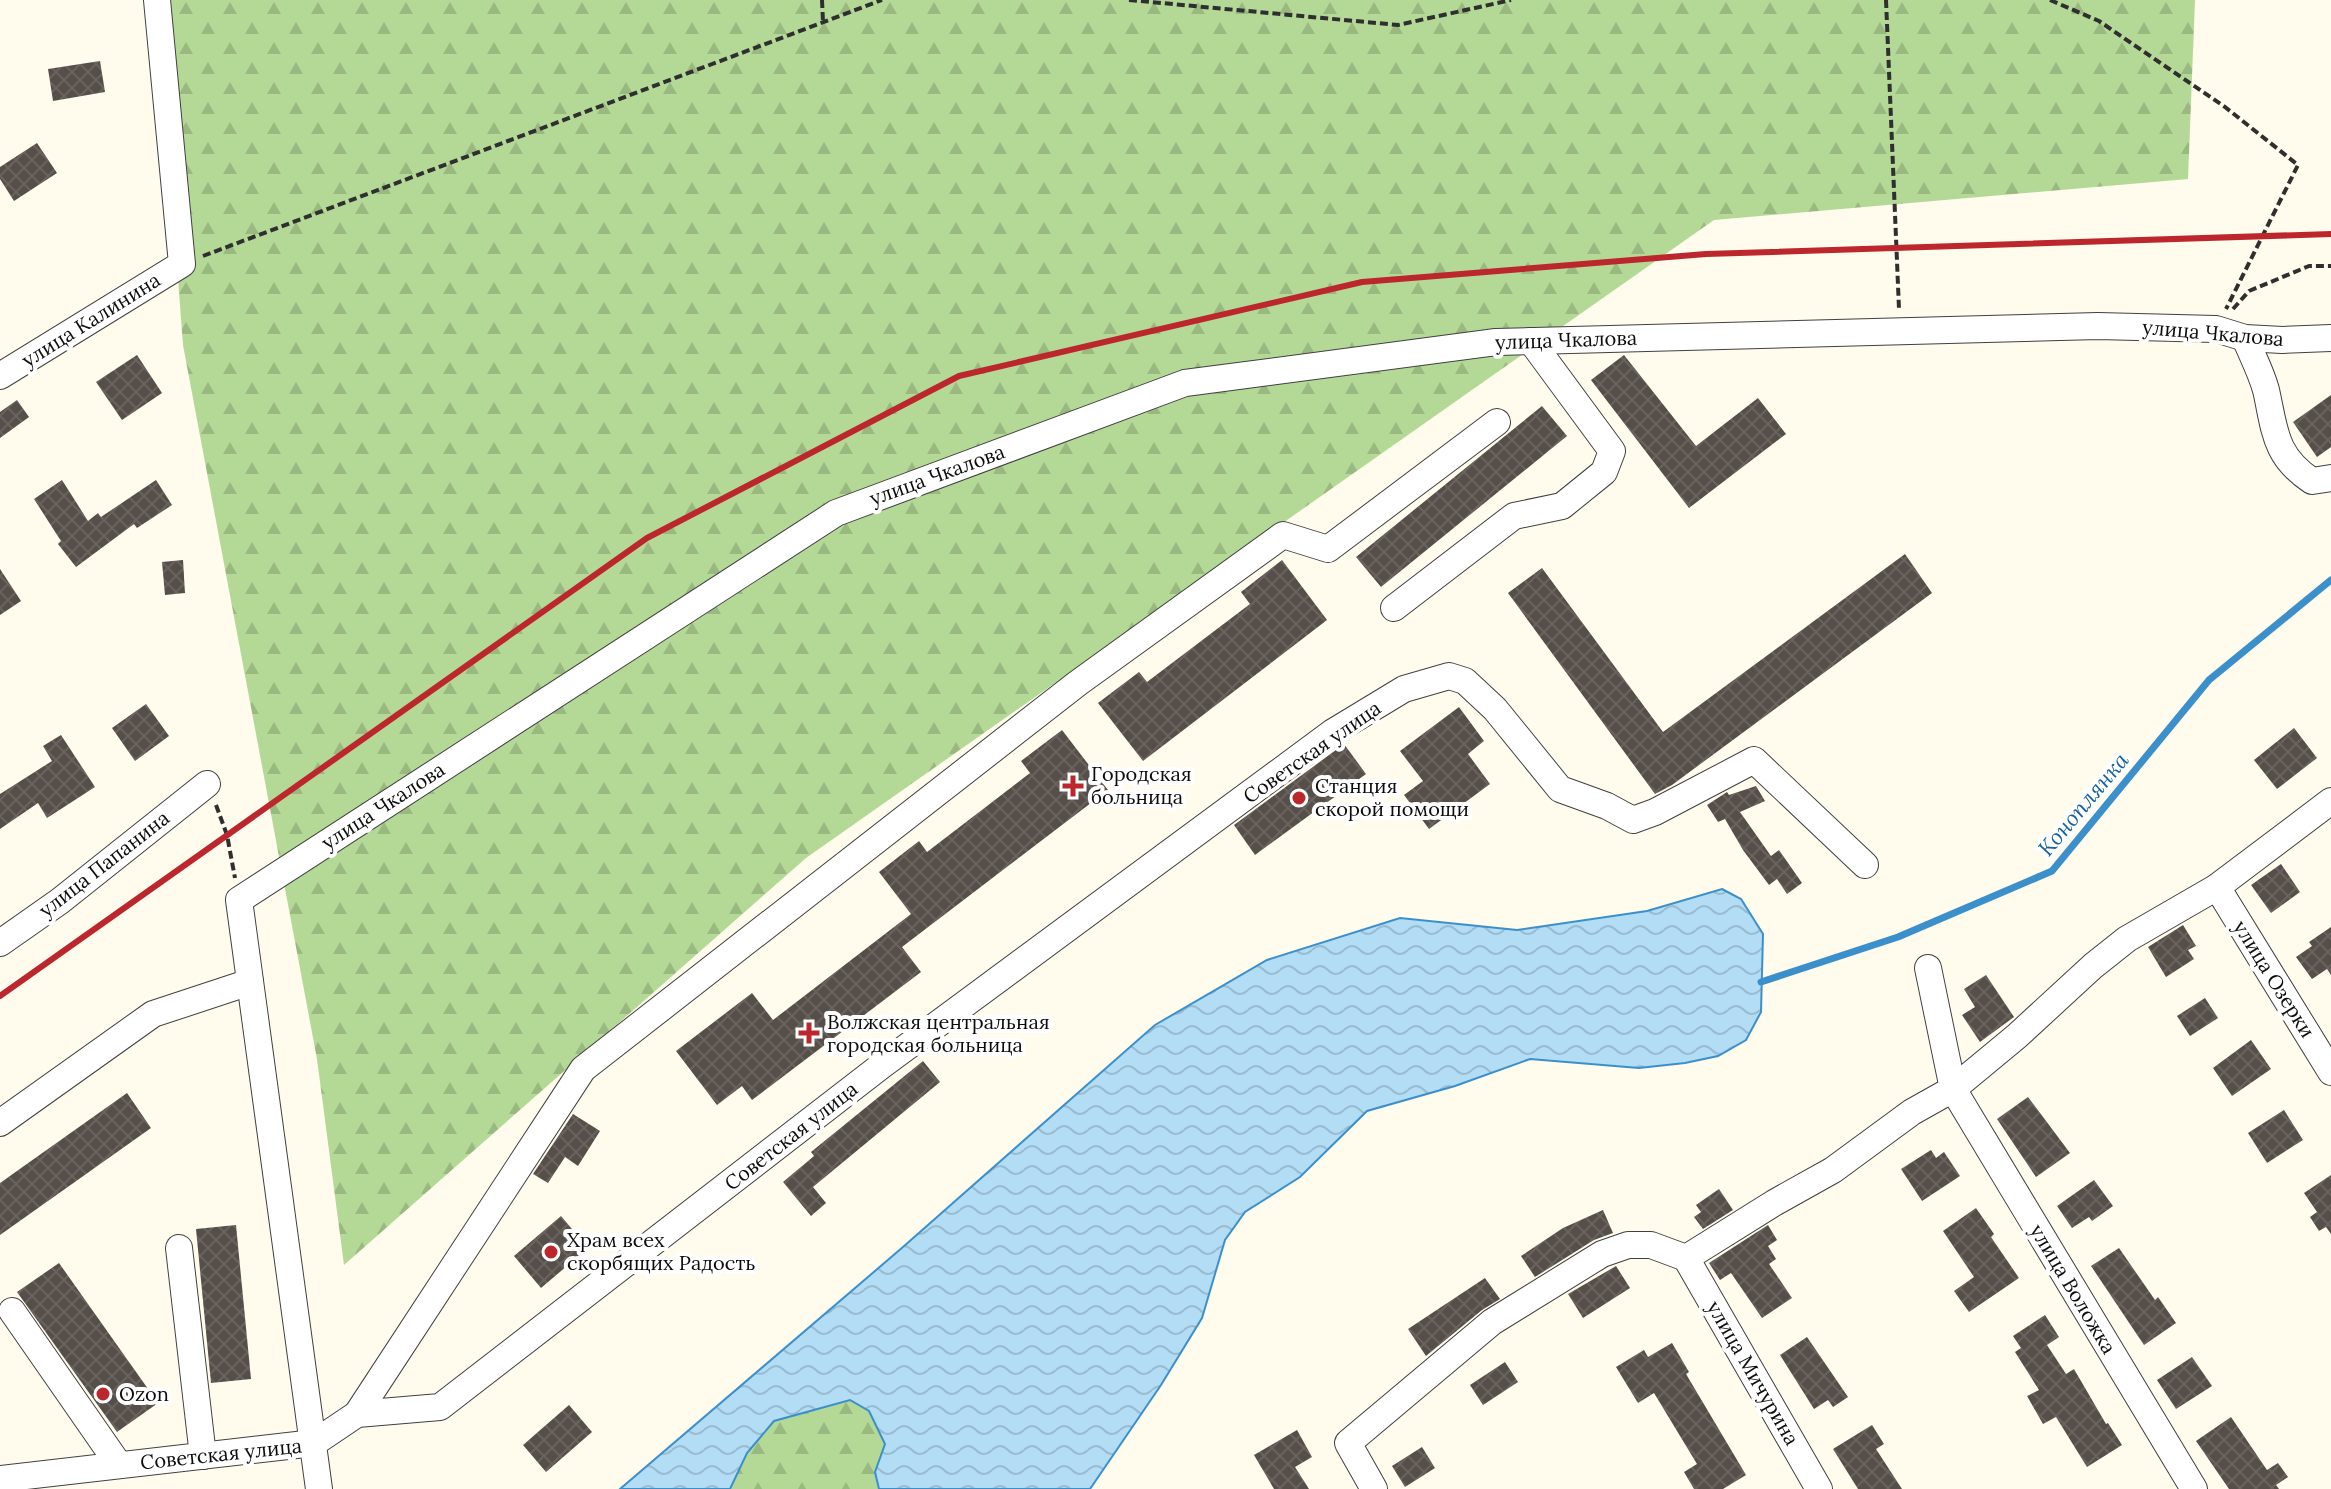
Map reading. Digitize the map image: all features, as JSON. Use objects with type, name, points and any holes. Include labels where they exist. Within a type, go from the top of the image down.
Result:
[{"type":"street","points":[[157,0],[182,264]]},
{"type":"street","name":"улица Калинина","points":[[0,376],[182,264]]},
{"type":"street","name":"улица Чкалова","points":[[239,900],[836,513],[1185,383],[1496,342],[2098,326],[2216,329],[2245,338],[2282,340],[2331,338]]},
{"type":"street","points":[[2245,338],[2265,388],[2280,450],[2296,470],[2312,481],[2331,478]]},
{"type":"street","points":[[1394,608],[1514,516],[1562,506],[1604,472],[1612,451],[1531,341]]},
{"type":"street","points":[[357,1414],[583,1069],[1078,683],[1283,535],[1328,549],[1497,422]]},
{"type":"street","name":"Советская улица","points":[[0,1479],[88,1479],[119,1465],[314,1443],[357,1414],[440,1407],[893,1057],[1333,732],[1404,689],[1449,676],[1465,681],[1495,709],[1560,789],[1607,806],[1633,820],[1655,812],[1754,760],[1865,865]]},
{"type":"street","name":"улица Папанина","points":[[0,943],[60,901],[207,784]]},
{"type":"street","points":[[1374,1489],[1348,1443],[1492,1322],[1602,1254],[1628,1245],[1651,1245],[1686,1258],[1833,1170],[1912,1112],[1953,1089],[2127,939],[2217,887],[2331,801]]},
{"type":"street","name":"улица Озерки","points":[[2217,887],[2331,1072]]},
{"type":"street","points":[[239,900],[319,1489]]},
{"type":"street","points":[[1928,968],[1953,1089]]},
{"type":"street","points":[[0,1123],[153,1014],[250,982]]},
{"type":"street","name":"улица Воложка","points":[[1953,1089],[2194,1489]]},
{"type":"street","points":[[179,1248],[203,1456]]},
{"type":"street","name":"улица Мичурина","points":[[1686,1258],[1819,1489]]},
{"type":"street","points":[[12,1311],[119,1465]]},
{"type":"path","points":[[822,0],[823,22]]},
{"type":"path","points":[[182,264],[882,0]]},
{"type":"path","points":[[1129,0],[1398,25],[1511,0]]},
{"type":"path","points":[[1886,0],[1900,330]]},
{"type":"path","points":[[2050,0],[2099,21],[2225,107],[2298,165],[2216,329]]},
{"type":"path","points":[[2216,329],[2249,291],[2309,266],[2331,266]]},
{"type":"path","points":[[207,784],[227,835],[239,900]]},
{"type":"green space","points":[[157,0],[2195,0],[2188,179],[1714,220],[806,858],[344,1265],[317,1059],[183,345]]},
{"type":"green space","points":[[850,1400],[869,1411],[885,1444],[875,1472],[879,1489],[730,1489],[747,1453],[774,1421]]},
{"type":"water","points":[[1722,889],[1741,899],[1763,934],[1761,1012],[1746,1040],[1718,1056],[1639,1068],[1530,1059],[1455,1086],[1367,1111],[1300,1177],[1245,1212],[1225,1240],[1202,1318],[1161,1385],[1090,1489],[879,1489],[875,1472],[885,1444],[869,1411],[850,1400],[774,1421],[747,1453],[730,1489],[620,1489],[903,1247],[1155,1025],[1267,960],[1400,918],[1517,930],[1647,911]]},
{"type":"building","points":[[100,61],[105,92],[53,101],[48,69]]},
{"type":"building","points":[[37,143],[57,173],[14,201],[0,179],[0,167]]},
{"type":"building","points":[[137,355],[162,393],[122,420],[96,382]]},
{"type":"building","points":[[1624,355],[1696,446],[1758,398],[1786,434],[1689,508],[1591,380]]},
{"type":"building","points":[[2331,395],[2331,447],[2317,457],[2293,422]]},
{"type":"building","points":[[17,400],[29,417],[0,438],[0,412]]},
{"type":"building","points":[[1542,406],[1567,436],[1381,587],[1356,557]]},
{"type":"building","points":[[62,480],[88,521],[98,513],[101,517],[156,480],[172,505],[137,528],[134,524],[76,567],[58,544],[61,541],[34,499]]},
{"type":"building","points":[[1905,554],[1932,593],[1672,785],[1655,794],[1508,593],[1542,568],[1663,732]]},
{"type":"building","points":[[183,560],[185,593],[165,595],[162,562]]},
{"type":"building","points":[[1282,560],[1327,620],[1143,761],[1098,703],[1139,672],[1147,682],[1250,604],[1241,592]]},
{"type":"building","points":[[0,569],[21,601],[0,615]]},
{"type":"building","points":[[146,704],[169,736],[135,761],[112,728]]},
{"type":"building","points":[[1459,707],[1484,741],[1468,754],[1490,784],[1429,829],[1404,795],[1423,781],[1400,751]]},
{"type":"building","points":[[2294,728],[2317,758],[2277,789],[2254,760]]},
{"type":"building","points":[[1062,730],[1108,790],[902,947],[921,972],[752,1100],[742,1086],[717,1105],[676,1051],[752,993],[773,1020],[911,914],[879,872],[919,841],[927,852],[1030,773],[1021,761]]},
{"type":"building","points":[[61,735],[95,787],[47,818],[38,803],[0,829],[0,794],[52,761],[43,746]]},
{"type":"building","name":"Станция скорой помощи","points":[[1344,744],[1366,774],[1255,855],[1234,825]]},
{"type":"building","points":[[1756,786],[1765,801],[1740,812],[1771,856],[1779,850],[1802,883],[1787,894],[1777,879],[1769,885],[1725,819],[1718,822],[1707,805],[1727,792],[1729,795]]},
{"type":"building","points":[[2281,864],[2300,892],[2271,913],[2251,885]]},
{"type":"building","points":[[2183,925],[2196,946],[2188,950],[2194,959],[2166,977],[2148,947]]},
{"type":"building","points":[[2331,927],[2331,975],[2327,969],[2312,979],[2296,957],[2312,946],[2309,942]]},
{"type":"building","points":[[1986,975],[2014,1017],[1980,1042],[1962,1015],[1975,1007],[1964,989]]},
{"type":"building","points":[[2205,998],[2218,1018],[2190,1036],[2177,1016]]},
{"type":"building","points":[[2251,1040],[2271,1069],[2232,1096],[2213,1068]]},
{"type":"building","points":[[923,1061],[940,1082],[813,1187],[826,1203],[811,1216],[783,1182],[814,1156],[811,1152]]},
{"type":"building","points":[[127,1093],[151,1128],[0,1235],[0,1183]]},
{"type":"building","points":[[2028,1097],[2070,1153],[2036,1177],[1997,1119]]},
{"type":"building","points":[[2284,1110],[2303,1140],[2267,1163],[2248,1133]]},
{"type":"building","points":[[573,1114],[600,1131],[578,1166],[565,1157],[548,1183],[533,1174]]},
{"type":"building","points":[[1931,1150],[1936,1158],[1944,1152],[1960,1176],[1922,1201],[1901,1169]]},
{"type":"building","points":[[2331,1175],[2331,1234],[2326,1227],[2319,1231],[2310,1217],[2317,1212],[2304,1193]]},
{"type":"building","points":[[2094,1180],[2113,1206],[2092,1221],[2089,1217],[2072,1228],[2057,1206]]},
{"type":"building","points":[[1719,1189],[1733,1210],[1703,1229],[1694,1217],[1701,1212],[1696,1205]]},
{"type":"building","points":[[1976,1208],[2019,1278],[1969,1312],[1954,1291],[1974,1277],[1943,1231]]},
{"type":"building","points":[[1603,1210],[1613,1233],[1594,1240],[1535,1277],[1521,1256],[1563,1228]]},
{"type":"building","name":"Храм всех скорбящих Радость","points":[[561,1216],[588,1248],[541,1288],[514,1256]]},
{"type":"building","points":[[236,1225],[251,1379],[211,1383],[196,1229]]},
{"type":"building","points":[[1768,1225],[1777,1240],[1768,1246],[1776,1259],[1769,1264],[1792,1298],[1762,1318],[1731,1273],[1720,1280],[1709,1263]]},
{"type":"building","points":[[2119,1248],[2155,1300],[2158,1297],[2176,1323],[2144,1345],[2091,1266]]},
{"type":"building","points":[[59,1263],[158,1403],[117,1432],[17,1292]]},
{"type":"building","points":[[1616,1266],[1630,1288],[1583,1318],[1568,1294]]},
{"type":"building","points":[[1485,1278],[1500,1299],[1426,1356],[1408,1329]]},
{"type":"building","points":[[2045,1315],[2059,1337],[2047,1345],[2066,1374],[2074,1369],[2122,1445],[2087,1467],[2056,1417],[2043,1424],[2027,1396],[2039,1390],[2015,1352],[2021,1348],[2013,1336]]},
{"type":"building","points":[[1807,1337],[1848,1397],[1833,1407],[1828,1400],[1814,1409],[1780,1355]]},
{"type":"building","points":[[1672,1343],[1689,1372],[1686,1374],[1746,1475],[1723,1489],[1694,1489],[1684,1472],[1697,1464],[1654,1393],[1638,1403],[1616,1367],[1644,1350],[1648,1357]]},
{"type":"building","points":[[2192,1357],[2212,1386],[2176,1409],[2157,1380]]},
{"type":"building","points":[[1505,1362],[1518,1382],[1483,1405],[1470,1385]]},
{"type":"building","points":[[569,1405],[592,1432],[546,1472],[523,1445]]},
{"type":"building","points":[[2231,1417],[2267,1470],[2278,1463],[2288,1477],[2276,1485],[2279,1489],[2229,1489],[2196,1441]]},
{"type":"building","points":[[1872,1425],[1884,1444],[1876,1449],[1902,1489],[1858,1489],[1833,1449]]},
{"type":"building","points":[[1297,1430],[1312,1457],[1295,1467],[1309,1489],[1274,1489],[1254,1455]]},
{"type":"building","points":[[1422,1447],[1435,1468],[1405,1487],[1392,1466]]},
{"type":"waterway","name":"Коноплянка","points":[[1761,982],[1898,937],[2052,871],[2209,680],[2331,580]]},
{"type":"railway","points":[[0,996],[647,538],[959,376],[1362,282],[1706,254],[2331,234]]},
{"type":"place","name":"Городская больница","points":[[1073,786]]},
{"type":"place","name":"Станция скорой помощи","points":[[1299,798]]},
{"type":"place","name":"Волжская центральная городская больница","points":[[809,1033]]},
{"type":"place","name":"Храм всех скорбящих Радость","points":[[551,1252]]},
{"type":"place","name":"Ozon","points":[[103,1394]]}]
